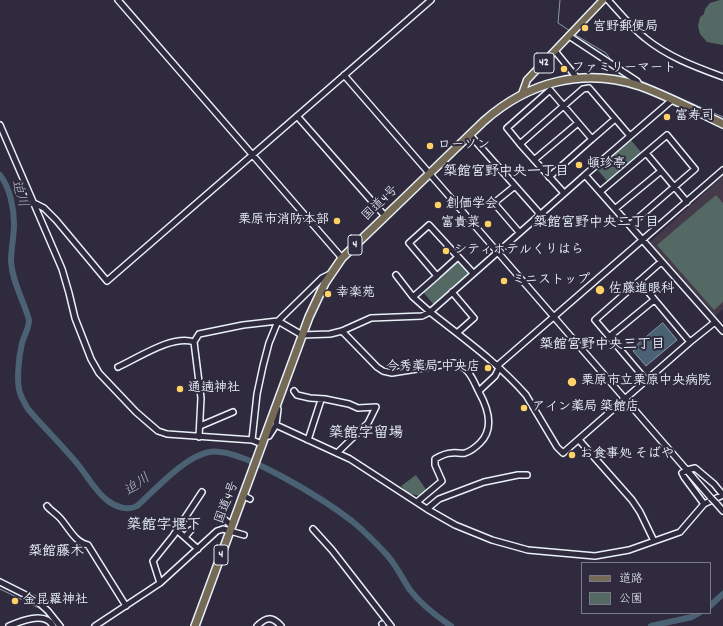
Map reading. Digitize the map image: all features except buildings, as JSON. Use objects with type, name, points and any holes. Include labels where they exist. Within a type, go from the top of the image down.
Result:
[{"type":"highway","name":"国道4号","points":[[196,626],[231,528],[247,497],[248,485],[261,445],[319,293],[330,274],[342,258],[470,134],[496,111],[522,94],[552,83],[578,79],[607,79],[640,86],[723,124]]},
{"type":"main road","name":"42","points":[[522,94],[528,80],[603,0]]},
{"type":"street","points":[[118,0],[342,258]]},
{"type":"street","points":[[34,203],[44,208],[56,220],[107,281],[431,0]]},
{"type":"street","points":[[608,0],[645,38],[662,50],[694,66],[723,77]]},
{"type":"street","points":[[571,34],[637,81],[640,86]]},
{"type":"street","points":[[555,51],[578,79]]},
{"type":"street","points":[[344,75],[723,511]]},
{"type":"street","points":[[520,144],[583,89],[588,88],[630,136]]},
{"type":"street","points":[[564,194],[507,128],[550,90],[592,139]]},
{"type":"street","points":[[200,437],[201,398],[194,342],[199,334],[244,325],[278,321],[302,335],[330,334],[342,331],[371,318],[422,316],[430,312],[519,232],[672,100]]},
{"type":"street","points":[[297,116],[385,216]]},
{"type":"street","points":[[549,177],[615,119]]},
{"type":"street","points":[[534,160],[578,123]]},
{"type":"street","points":[[0,126],[62,269],[75,318],[91,359],[99,372],[136,412],[158,431],[167,434],[252,440],[261,445]]},
{"type":"street","points":[[470,134],[540,214]]},
{"type":"street","points":[[601,192],[667,135],[695,169],[630,225]]},
{"type":"street","points":[[646,154],[687,202]]},
{"type":"street","points":[[479,391],[495,376],[498,367],[723,170]]},
{"type":"street","points":[[616,208],[661,171]]},
{"type":"street","points":[[585,175],[616,208],[661,262],[723,331]]},
{"type":"street","points":[[515,186],[494,203],[519,232]]},
{"type":"street","points":[[437,276],[409,244],[429,225],[473,273]]},
{"type":"street","points":[[413,297],[458,257]]},
{"type":"street","points":[[646,380],[594,320],[661,262]]},
{"type":"street","points":[[252,440],[257,394],[263,366],[269,343],[278,321],[322,278],[330,274]]},
{"type":"street","points":[[396,275],[413,297],[498,367],[526,395],[557,447],[563,453],[715,322]]},
{"type":"street","points":[[638,281],[690,342]]},
{"type":"street","points":[[452,292],[474,318],[457,333]]},
{"type":"street","points":[[609,337],[654,300]]},
{"type":"street","points":[[342,331],[370,360],[383,371],[392,374],[454,363],[459,364],[468,371],[486,403],[490,427],[485,438],[475,448],[464,453],[442,455],[435,459],[435,465],[442,481],[416,502]]},
{"type":"street","points":[[118,367],[176,341],[187,340],[194,342]]},
{"type":"street","points":[[294,391],[297,395],[349,404],[358,408],[376,407],[368,423],[337,453]]},
{"type":"street","points":[[308,440],[321,400]]},
{"type":"street","points":[[265,435],[269,436],[276,425],[278,409],[275,408]]},
{"type":"street","points":[[200,426],[233,412]]},
{"type":"street","points":[[276,425],[350,459],[427,509],[455,524],[492,540],[528,550],[594,556],[629,550],[680,532],[704,504],[723,495],[714,484],[695,468],[687,470],[682,473],[704,504]]},
{"type":"street","points":[[579,440],[632,500],[640,512],[654,541]]},
{"type":"street","points":[[427,509],[439,499],[484,482],[518,475],[527,475]]},
{"type":"street","points":[[160,583],[153,561],[173,536],[202,492]]},
{"type":"street","points":[[47,506],[59,517],[79,541],[88,546],[126,606]]},
{"type":"street","points":[[224,519],[231,528],[244,535]]},
{"type":"street","points":[[95,626],[102,624],[160,583],[219,530],[231,528]]},
{"type":"street","points":[[313,529],[332,550],[391,626]]},
{"type":"street","points":[[185,537],[191,530]]},
{"type":"street","points":[[180,533],[198,549]]},
{"type":"street","points":[[0,582],[36,600],[48,611],[60,626]]},
{"type":"street","points":[[9,626],[24,620],[42,618],[50,622],[53,626]]},
{"type":"street","points":[[257,626],[264,620],[270,619],[276,620],[281,626]]},
{"type":"shaded area","points":[[723,176],[723,309],[715,316],[648,244]]},
{"type":"green space","points":[[723,0],[723,45],[707,42],[700,34],[698,26],[700,17],[704,14],[705,9],[710,3]]},
{"type":"green space","points":[[630,139],[641,152],[608,182],[596,168]]},
{"type":"green space","points":[[716,195],[723,203],[723,302],[714,310],[657,245]]},
{"type":"green space","points":[[458,261],[470,274],[434,305],[423,292]]},
{"type":"green space","points":[[416,475],[427,491],[420,496],[407,493],[401,486]]},
{"type":"water","points":[[663,323],[677,340],[646,366],[633,351],[638,347],[637,345]]},
{"type":"waterway","points":[[560,0],[558,23],[570,31]]},
{"type":"waterway","points":[[574,34],[606,53],[613,63]]},
{"type":"waterway","points":[[639,80],[723,117]]},
{"type":"waterway","name":"迫川","points":[[0,175],[9,192],[13,211],[14,234],[11,256],[12,269],[29,320],[22,343],[19,361],[18,382],[20,393],[28,409],[80,467],[100,494],[118,507],[130,508],[137,506],[171,474],[190,460],[200,455],[209,452],[223,452],[241,457],[304,489],[352,521],[387,555],[410,590],[419,600],[434,614],[451,626]]},
{"type":"waterway","points":[[0,589],[41,609],[57,626]]},
{"type":"waterway","name":"迫川","points":[[711,605],[723,594]]},
{"type":"waterway","name":"迫川","points":[[651,626],[692,617],[697,614]]},
{"type":"place","name":"宮野郵便局","points":[[585,28]]},
{"type":"place","name":"ファミリーマート","points":[[564,69]]},
{"type":"place","name":"富寿司","points":[[667,117]]},
{"type":"place","name":"ローソン","points":[[430,146]]},
{"type":"place","name":"頓珍亭","points":[[579,165]]},
{"type":"place","name":"創価学会","points":[[438,205]]},
{"type":"place","name":"栗原市消防本部","points":[[337,221]]},
{"type":"place","name":"富貴菜","points":[[488,224]]},
{"type":"place","name":"シティホテルくりはら","points":[[446,251]]},
{"type":"place","name":"ミニストップ","points":[[504,281]]},
{"type":"place","name":"佐藤進眼科","points":[[600,290]]},
{"type":"place","name":"幸楽苑","points":[[328,294]]},
{"type":"place","name":"今秀薬局 中央店","points":[[488,368]]},
{"type":"place","name":"栗原市立栗原中央病院","points":[[572,382]]},
{"type":"place","name":"通遖神社","points":[[180,389]]},
{"type":"place","name":"アイン薬局 築館店","points":[[524,408]]},
{"type":"place","name":"お食事処 そばや","points":[[572,455]]},
{"type":"place","name":"金昆羅神社","points":[[15,601]]},
{"type":"district","name":"築館宮野中央一丁目","points":[[506,173]]},
{"type":"district","name":"築館宮野中央二丁目","points":[[596,224]]},
{"type":"district","name":"築館宮野中央三丁目","points":[[602,346]]},
{"type":"district","name":"築館字留場","points":[[366,435]]},
{"type":"district","name":"築館字堰下","points":[[164,527]]},
{"type":"district","name":"築館藤木","points":[[56,553]]}]
